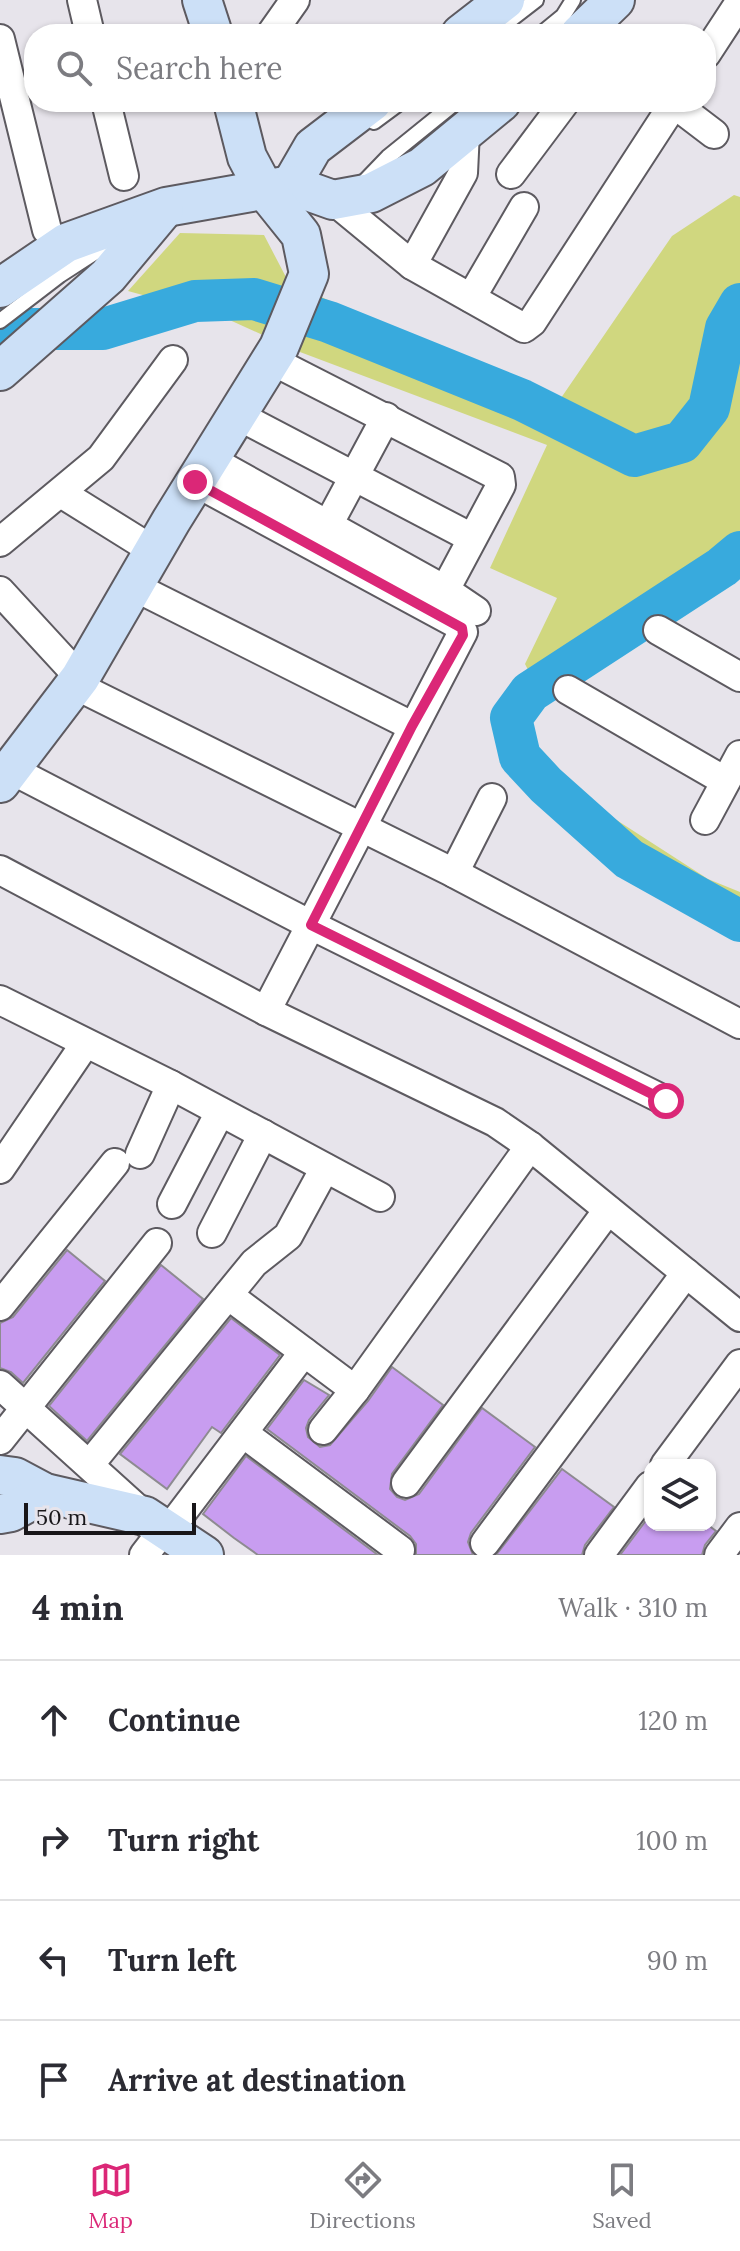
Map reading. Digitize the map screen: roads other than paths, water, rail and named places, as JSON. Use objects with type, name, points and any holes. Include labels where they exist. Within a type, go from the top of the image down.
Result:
[{"type":"street","points":[[82,0],[88,24]]},
{"type":"street","points":[[202,0],[210,24]]},
{"type":"street","points":[[278,24],[295,0]]},
{"type":"street","points":[[590,24],[615,0]]},
{"type":"street","points":[[716,39],[740,2]]},
{"type":"street","points":[[476,24],[496,10]]},
{"type":"street","points":[[0,39],[47,230]]},
{"type":"street","points":[[108,112],[124,176]]},
{"type":"street","points":[[236,112],[247,157],[278,187],[301,235],[309,274],[275,354],[78,681],[6,768],[311,925],[666,1101]]},
{"type":"street","points":[[511,174],[558,112]]},
{"type":"street","points":[[343,199],[412,265],[518,327],[528,327],[668,112]]},
{"type":"street","points":[[686,112],[714,134]]},
{"type":"street","points":[[9,281],[66,243],[166,207],[278,187],[343,199],[371,193],[422,167],[461,117]]},
{"type":"street","points":[[412,265],[463,173],[461,117]]},
{"type":"street","points":[[278,187],[313,147],[361,125]]},
{"type":"street","points":[[12,361],[108,276],[166,207]]},
{"type":"street","points":[[471,298],[524,207]]},
{"type":"street","points":[[275,354],[500,477],[501,485],[445,590]]},
{"type":"street","points":[[0,542],[110,448],[173,360]]},
{"type":"street","points":[[237,415],[472,538]]},
{"type":"street","points":[[328,525],[386,417]]},
{"type":"street","points":[[202,471],[328,525],[445,590],[476,611]]},
{"type":"street","points":[[202,471],[462,628],[463,635],[412,726],[266,1011]]},
{"type":"street","points":[[61,493],[154,551]]},
{"type":"street","points":[[133,586],[412,726]]},
{"type":"street","points":[[0,591],[78,681],[454,873],[740,1024]]},
{"type":"street","points":[[658,630],[740,677]]},
{"type":"street","points":[[568,690],[725,781]]},
{"type":"street","points":[[705,820],[740,755]]},
{"type":"street","points":[[454,873],[492,798]]},
{"type":"street","points":[[0,870],[266,1011],[495,1122],[530,1146],[739,1313]]},
{"type":"street","points":[[0,1000],[171,1085],[380,1197]]},
{"type":"street","points":[[0,1169],[85,1044]]},
{"type":"street","points":[[0,1306],[127,1158],[171,1085]]},
{"type":"street","points":[[172,1204],[220,1112]]},
{"type":"street","points":[[212,1233],[263,1134]]},
{"type":"street","points":[[323,1430],[530,1146]]},
{"type":"street","points":[[90,1464],[254,1263],[288,1236],[325,1168]]},
{"type":"street","points":[[406,1483],[608,1210]]},
{"type":"street","points":[[0,1440],[157,1243]]},
{"type":"street","points":[[485,1543],[686,1273]]},
{"type":"street","points":[[228,1295],[355,1390]]},
{"type":"street","points":[[156,1532],[243,1433],[304,1352]]},
{"type":"street","points":[[669,1459],[740,1364]]},
{"type":"street","points":[[0,1385],[90,1464],[156,1532]]},
{"type":"street","points":[[243,1433],[400,1550]]},
{"type":"street","points":[[0,1475],[15,1477],[45,1493],[156,1532],[204,1555]]},
{"type":"street","points":[[0,1514],[11,1512],[45,1493]]},
{"type":"street","points":[[599,1555],[644,1494]]},
{"type":"street","points":[[719,1555],[740,1527]]},
{"type":"lane","points":[[496,10],[536,0]]},
{"type":"lane","points":[[553,24],[563,16],[573,0]]},
{"type":"lane","points":[[361,125],[384,112]]},
{"type":"lane","points":[[0,321],[60,275],[166,207]]},
{"type":"waterway","points":[[0,329],[103,329],[195,301],[254,299],[329,322],[522,400],[634,456],[682,442],[709,408],[726,328],[740,304]]},
{"type":"waterway","points":[[740,552],[722,567],[530,692],[511,718],[520,757],[546,785],[629,859],[740,921]]}]
